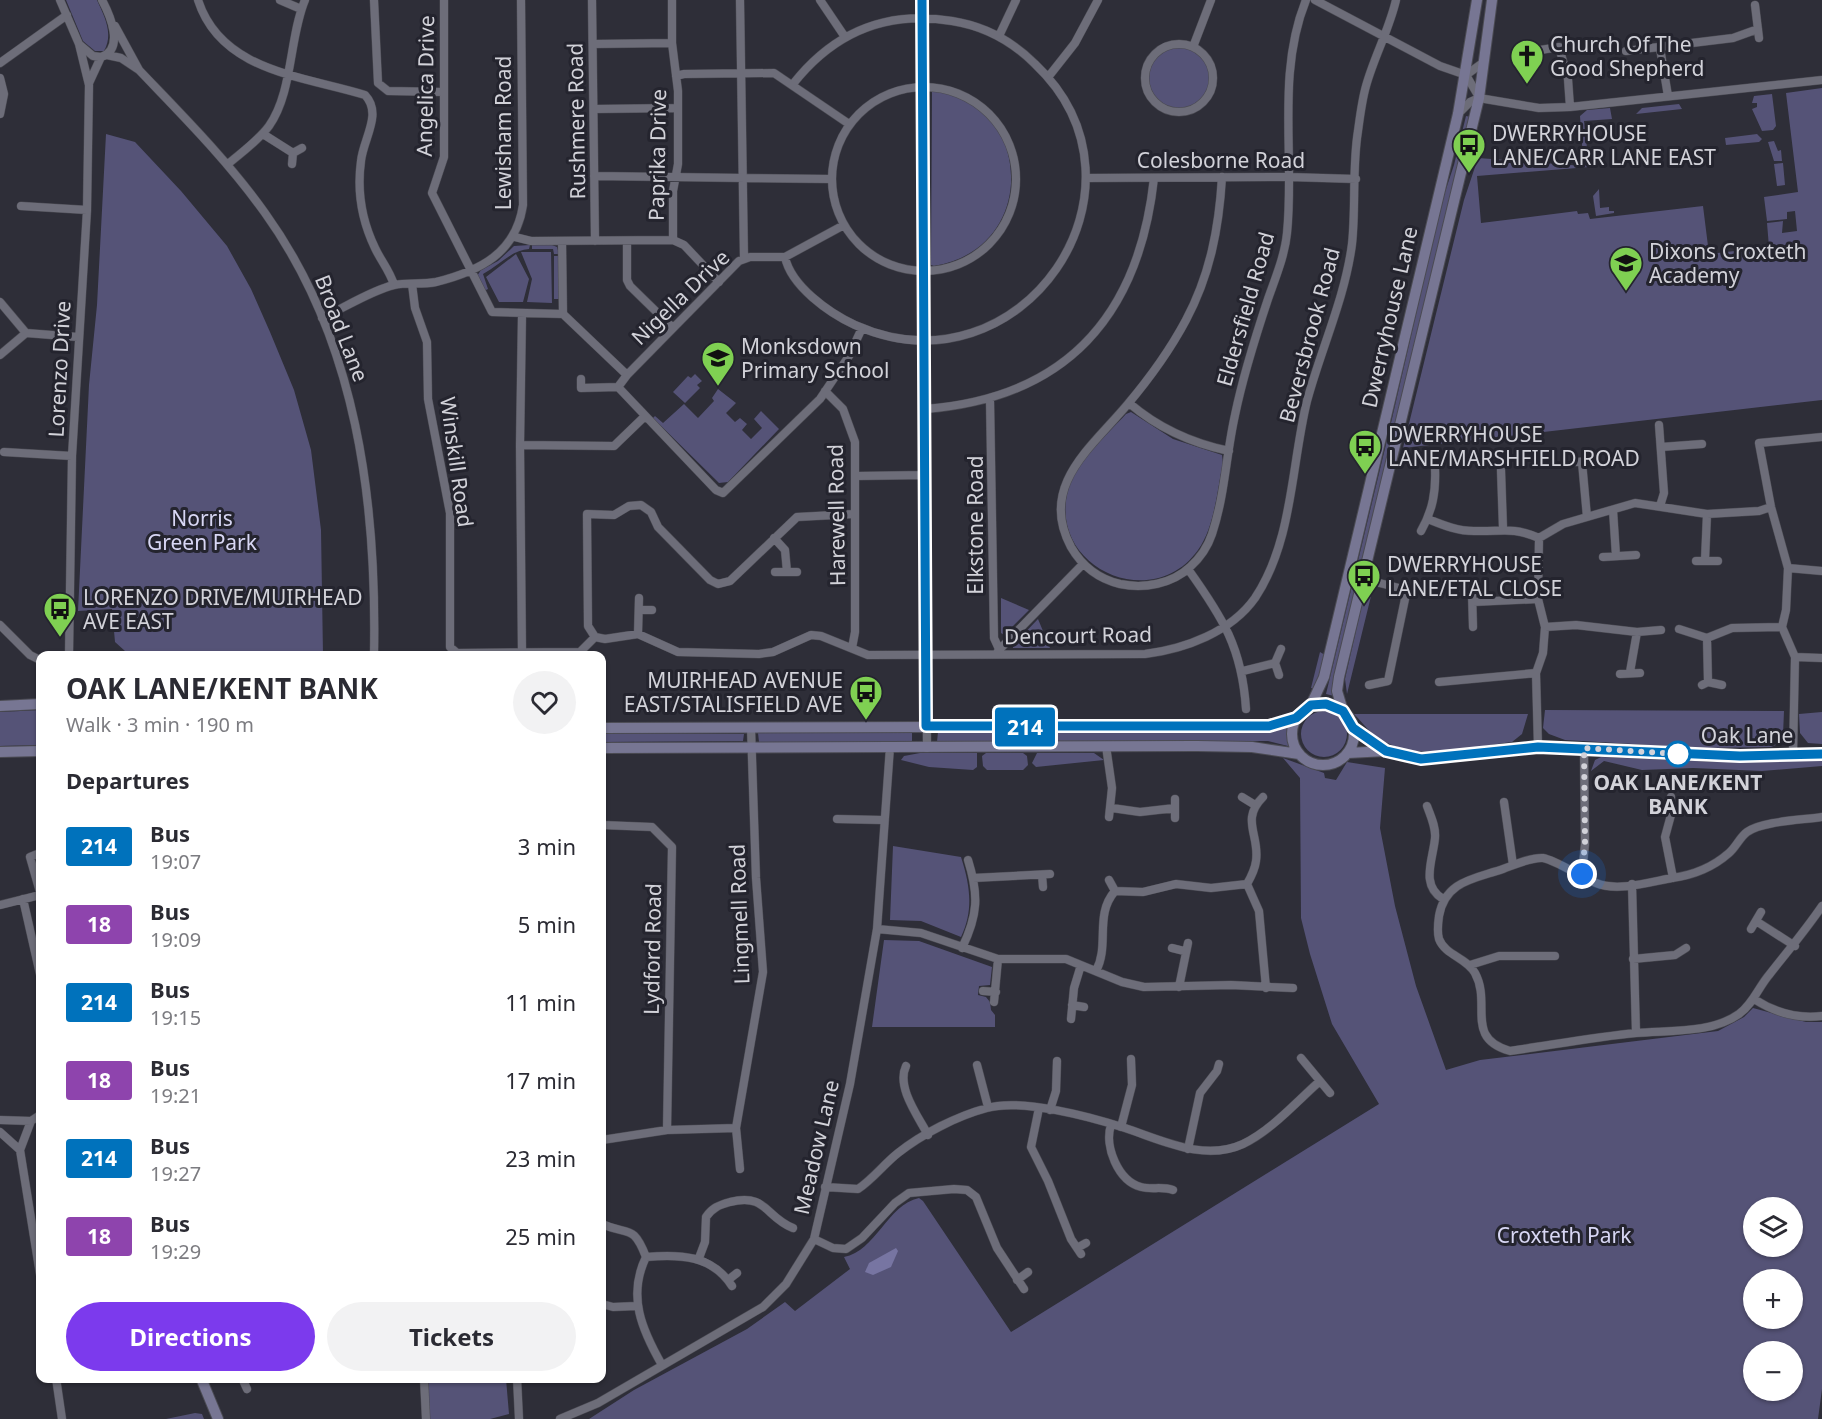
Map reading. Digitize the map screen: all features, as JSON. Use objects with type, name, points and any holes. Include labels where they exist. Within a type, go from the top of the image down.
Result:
[{"type":"street","points":[[60,0],[79,44],[88,85]]},
{"type":"street","points":[[102,0],[140,69]]},
{"type":"street","points":[[198,0],[208,21],[236,53],[255,64],[365,95],[373,105],[374,115],[361,160],[360,196],[375,249],[387,267],[394,285],[322,318]]},
{"type":"street","points":[[280,0],[301,9]]},
{"type":"street","points":[[228,164],[263,134],[276,112],[305,0]]},
{"type":"street","points":[[374,0],[378,83],[381,88],[388,92],[443,92]]},
{"type":"street","name":"Angelica Drive","points":[[444,0],[444,157],[432,193],[469,269]]},
{"type":"street","name":"Lewisham Road","points":[[394,285],[435,282],[469,269],[497,256],[514,237],[523,205],[521,0]]},
{"type":"street","name":"Rushmere Road","points":[[592,0],[595,241]]},
{"type":"street","name":"Paprika Drive","points":[[672,0],[678,164],[675,178],[673,240]]},
{"type":"street","points":[[740,0],[744,259]]},
{"type":"street","points":[[820,0],[845,37]]},
{"type":"street","points":[[922,0],[927,748]]},
{"type":"street","points":[[999,36],[1016,0]]},
{"type":"street","points":[[1049,76],[1075,43],[1098,0]]},
{"type":"street","points":[[1193,47],[1211,0]]},
{"type":"street","name":"Eldersfield Road","points":[[1229,451],[1234,417],[1249,361],[1287,236],[1289,79],[1293,50],[1306,0]]},
{"type":"street","points":[[1315,0],[1440,66],[1466,75],[1479,98]]},
{"type":"street","name":"Beversbrook Road","points":[[1226,624],[1253,601],[1267,579],[1276,556],[1297,463],[1307,402],[1334,317],[1352,246],[1357,134],[1366,86],[1385,38],[1396,0]]},
{"type":"street","name":"Dwerryhouse Lane","points":[[1311,705],[1324,676],[1458,114],[1477,0]]},
{"type":"street","name":"Dwerryhouse Lane","points":[[1343,711],[1337,691],[1339,677],[1479,98],[1486,61],[1492,0]]},
{"type":"street","points":[[1755,5],[1760,38]]},
{"type":"street","points":[[0,63],[67,15]]},
{"type":"street","points":[[785,257],[795,276],[813,296],[834,313],[862,328],[883,335],[924,342],[958,337],[986,328],[1030,300],[1060,266],[1083,212],[1086,178],[1077,130],[1065,102],[1049,76],[1024,53],[999,36],[962,22],[923,16],[868,26],[845,37],[819,55],[793,84]]},
{"type":"street","points":[[88,85],[114,36],[113,22]]},
{"type":"street","points":[[1626,51],[1733,38],[1758,29]]},
{"type":"street","points":[[593,44],[672,43]]},
{"type":"street","points":[[79,44],[93,56],[121,58],[140,69]]},
{"type":"street","points":[[1184,44],[1193,47],[1204,55],[1211,65],[1213,76],[1209,94],[1202,104],[1185,112],[1163,108],[1153,99],[1147,89],[1147,66],[1163,48],[1184,44]]},
{"type":"street","points":[[1528,52],[1559,47],[1568,79],[1570,107]]},
{"type":"street","points":[[1660,48],[1668,96]]},
{"type":"street","points":[[1466,75],[1486,61]]},
{"type":"street","name":"Broad Lane","points":[[140,69],[228,164],[290,250],[322,318],[349,398],[362,448],[374,563],[374,651]]},
{"type":"street","points":[[676,76],[774,73],[849,124]]},
{"type":"street","points":[[0,78],[4,94],[0,114]]},
{"type":"street","points":[[1458,114],[1470,102],[1479,98],[1539,108],[1570,107],[1822,80]]},
{"type":"street","name":"Lorenzo Drive","points":[[69,651],[72,456],[87,210],[88,85]]},
{"type":"street","points":[[913,87],[924,88],[954,92],[988,113],[1007,140],[1015,176],[1008,215],[987,246],[951,266],[924,271],[902,268],[877,257],[864,248],[844,225],[835,201],[831,179],[838,146],[849,124],[867,106],[888,94],[913,87]]},
{"type":"street","points":[[594,109],[677,108]]},
{"type":"street","points":[[263,134],[293,153]]},
{"type":"street","points":[[293,153],[302,148]]},
{"type":"street","points":[[292,164],[293,153]]},
{"type":"street","points":[[594,176],[831,179]]},
{"type":"street","points":[[1129,403],[1157,424],[1184,438],[1229,451],[1221,500],[1211,537],[1203,552],[1188,569],[1163,582],[1136,586],[1113,582],[1083,564],[1063,529],[1061,499],[1064,487],[1079,459],[1129,403],[1172,345],[1197,298],[1209,266],[1220,217],[1222,177]]},
{"type":"street","name":"Colesborne Road","points":[[1086,178],[1356,179]]},
{"type":"street","points":[[925,409],[960,406],[990,399],[1031,382],[1078,350],[1113,308],[1137,262],[1149,222],[1154,178]]},
{"type":"street","points":[[21,206],[87,210]]},
{"type":"street","name":"Nigella Drive","points":[[618,389],[627,375],[744,259],[785,257],[844,225]]},
{"type":"street","points":[[514,237],[521,241],[673,240],[684,245],[719,282]]},
{"type":"street","points":[[562,241],[562,314]]},
{"type":"street","points":[[627,241],[627,280],[630,286],[674,328]]},
{"type":"street","points":[[469,269],[492,312],[562,314],[627,375]]},
{"type":"street","name":"Winskill Road","points":[[412,284],[415,308],[427,342],[428,399],[450,513],[450,646],[456,651]]},
{"type":"street","points":[[0,302],[26,333],[78,337]]},
{"type":"street","points":[[522,314],[520,445],[522,651]]},
{"type":"street","points":[[581,379],[580,388],[618,389],[716,490],[723,493],[806,414],[849,356],[862,328]]},
{"type":"street","points":[[0,356],[26,333]]},
{"type":"street","name":"Harewell Road","points":[[825,391],[843,409],[851,424],[855,442],[855,632],[852,648]]},
{"type":"street","name":"Elkstone Road","points":[[990,399],[994,638],[998,651]]},
{"type":"street","points":[[520,445],[614,446],[644,417]]},
{"type":"street","points":[[1659,425],[1664,493],[1660,506]]},
{"type":"street","points":[[1793,755],[1796,657],[1782,627],[1786,610],[1788,568],[1771,507],[1759,443],[1822,437]]},
{"type":"street","points":[[1661,447],[1702,444]]},
{"type":"street","points":[[4,452],[72,456]]},
{"type":"street","points":[[1587,517],[1578,462],[1595,461]]},
{"type":"street","points":[[1421,531],[1428,519],[1436,491],[1435,468]]},
{"type":"street","points":[[1501,470],[1503,528]]},
{"type":"street","points":[[856,476],[926,475]]},
{"type":"street","points":[[1539,538],[1563,524],[1635,503],[1707,514],[1759,511],[1771,507]]},
{"type":"street","points":[[639,598],[638,634],[605,639],[595,637],[588,626],[587,514],[614,515],[629,506],[641,505],[651,512],[658,527],[710,580],[718,584],[730,581],[797,517],[854,514]]},
{"type":"street","points":[[1613,510],[1616,556]]},
{"type":"street","points":[[1705,560],[1707,514]]},
{"type":"street","points":[[1428,519],[1452,528],[1474,531],[1503,528],[1525,531],[1539,538]]},
{"type":"street","points":[[774,538],[785,550],[787,572]]},
{"type":"street","points":[[1538,747],[1536,673],[1543,653],[1545,627],[1538,599],[1539,538]]},
{"type":"street","points":[[1603,557],[1636,555]]},
{"type":"street","points":[[1696,561],[1718,561]]},
{"type":"street","points":[[998,651],[1083,564]]},
{"type":"street","points":[[1788,568],[1822,571]]},
{"type":"street","points":[[1188,569],[1226,624],[1243,671],[1246,709]]},
{"type":"street","points":[[775,572],[797,572]]},
{"type":"street","points":[[1364,579],[1399,588],[1404,592],[1405,599],[1388,681],[1369,685]]},
{"type":"street","points":[[1472,593],[1473,627]]},
{"type":"street","points":[[1473,602],[1538,599]]},
{"type":"street","points":[[639,609],[652,610]]},
{"type":"street","points":[[0,624],[30,655],[36,658]]},
{"type":"street","name":"Dencourt Road","points":[[638,634],[678,652],[759,654],[773,652],[811,635],[822,636],[868,655],[998,651],[1167,651],[1208,636],[1226,624]]},
{"type":"street","points":[[1545,627],[1586,625],[1637,632],[1661,630]]},
{"type":"street","points":[[1679,629],[1707,638],[1732,628],[1782,627]]},
{"type":"street","points":[[1630,672],[1637,632]]},
{"type":"street","name":"Winskill Road","points":[[581,651],[595,637]]},
{"type":"street","points":[[1707,638],[1705,683],[1722,685]]},
{"type":"street","points":[[1279,675],[1275,663],[1281,649]]},
{"type":"street","points":[[1796,657],[1822,658]]},
{"type":"street","points":[[1243,671],[1275,663]]},
{"type":"street","points":[[1620,674],[1630,672],[1640,674]]},
{"type":"street","points":[[1439,682],[1536,673]]},
{"type":"street","points":[[0,706],[36,704]]},
{"type":"street","points":[[606,728],[1269,726],[1296,718],[1311,705],[1326,704],[1343,711],[1353,728],[1352,745],[1348,753],[1330,764],[1317,765],[1299,754],[1252,747],[606,748]]},
{"type":"street","points":[[1296,718],[1292,737],[1299,754]]},
{"type":"street","name":"Lingmell Road","points":[[740,1169],[736,1128],[763,972],[756,878],[751,728]]},
{"type":"street","name":"Oak Lane","points":[[1353,728],[1386,751]]},
{"type":"street","points":[[1106,746],[1112,808],[1109,817]]},
{"type":"street","name":"Meadow Lane","points":[[560,1419],[598,1403],[763,1307],[786,1284],[814,1239],[850,1084],[877,929],[882,820],[890,747]]},
{"type":"street","name":"Oak Lane","points":[[1348,753],[1386,751],[1421,759],[1538,747],[1740,756],[1822,754]]},
{"type":"street","points":[[1582,874],[1585,843],[1584,748]]},
{"type":"street","points":[[0,752],[36,751]]},
{"type":"street","points":[[1242,797],[1255,805]]},
{"type":"street","points":[[1263,797],[1255,805],[1251,822],[1256,862],[1248,884],[1260,917],[1266,988]]},
{"type":"street","points":[[1671,797],[1671,815],[1665,837],[1673,878]]},
{"type":"street","points":[[1504,802],[1513,865]]},
{"type":"street","points":[[1112,808],[1140,812],[1175,804],[1175,818]]},
{"type":"street","points":[[1426,806],[1434,825],[1435,838],[1429,869],[1430,885],[1433,893],[1443,899]]},
{"type":"street","points":[[1822,817],[1763,826],[1747,832],[1730,852],[1702,872],[1673,878],[1632,884],[1596,884],[1582,874],[1543,858],[1513,865],[1469,880],[1443,899],[1438,924],[1439,940],[1448,951],[1470,965],[1481,985],[1481,1021],[1484,1032],[1498,1048],[1510,1051],[1716,1024],[1737,1015],[1754,999],[1767,976],[1795,946],[1822,906]]},
{"type":"street","points":[[837,819],[882,820]]},
{"type":"street","name":"Lydford Road","points":[[606,825],[652,827],[672,847],[667,1130]]},
{"type":"street","points":[[36,855],[30,857],[36,879]]},
{"type":"street","points":[[962,948],[975,917],[973,878],[968,860]]},
{"type":"street","points":[[973,878],[1046,875],[1043,887]]},
{"type":"street","points":[[1109,880],[1115,891]]},
{"type":"street","points":[[1115,891],[1143,892],[1176,884],[1211,888],[1248,884]]},
{"type":"street","points":[[1632,884],[1636,1033]]},
{"type":"street","points":[[1096,971],[1104,952],[1103,915],[1115,891]]},
{"type":"street","points":[[0,905],[36,895]]},
{"type":"street","points":[[23,899],[36,956]]},
{"type":"street","points":[[1751,929],[1761,912]]},
{"type":"street","points":[[1756,921],[1795,946]]},
{"type":"street","points":[[877,929],[921,933],[998,959],[1058,958],[1131,985],[1293,988]]},
{"type":"street","points":[[1179,987],[1184,951],[1188,943]]},
{"type":"street","points":[[1173,948],[1184,951]]},
{"type":"street","points":[[1634,959],[1675,955],[1686,948]]},
{"type":"street","points":[[1470,965],[1499,956],[1555,956]]},
{"type":"street","points":[[994,1002],[998,959]]},
{"type":"street","points":[[1071,1019],[1074,988],[1082,965]]},
{"type":"street","points":[[983,991],[996,992]]},
{"type":"street","points":[[1754,999],[1769,1009],[1794,1015],[1822,1016]]},
{"type":"street","points":[[1072,1005],[1084,1007]]},
{"type":"street","points":[[1301,1058],[1330,1092]]},
{"type":"street","points":[[1121,1127],[1132,1086],[1131,1059]]},
{"type":"street","points":[[1050,1110],[1056,1091],[1057,1060]]},
{"type":"street","points":[[1188,1149],[1200,1093],[1217,1071],[1219,1064]]},
{"type":"street","points":[[977,1065],[988,1107]]},
{"type":"street","points":[[906,1066],[902,1074],[905,1090],[928,1135]]},
{"type":"street","points":[[825,1187],[858,1189],[896,1154],[928,1135],[988,1107],[1016,1104],[1121,1127],[1188,1149],[1222,1150],[1244,1144],[1320,1081]]},
{"type":"street","points":[[1039,1108],[1031,1147],[1048,1181],[1071,1239],[1079,1251],[1086,1243]]},
{"type":"street","points":[[0,1120],[31,1121],[36,1118]]},
{"type":"street","points":[[31,1121],[20,1150],[36,1244]]},
{"type":"street","points":[[1112,1125],[1109,1144],[1127,1179],[1144,1188],[1163,1187],[1173,1190]]},
{"type":"street","points":[[606,1139],[667,1130],[736,1128]]},
{"type":"street","points":[[0,1132],[20,1150]]},
{"type":"street","points":[[814,1239],[833,1248],[846,1249],[862,1238],[895,1203],[909,1193],[960,1189],[976,1197],[997,1248],[1024,1289]]},
{"type":"street","points":[[699,1258],[705,1242],[706,1217],[714,1207],[720,1205],[742,1200],[754,1201],[766,1207],[784,1225],[793,1228]]},
{"type":"street","points":[[32,1213],[36,1212]]},
{"type":"street","points":[[606,1225],[630,1231],[641,1244],[646,1257],[639,1278],[636,1306],[643,1330],[662,1365]]},
{"type":"street","points":[[778,1234],[784,1225]]},
{"type":"street","points":[[646,1257],[699,1258],[716,1268],[730,1283],[737,1272]]},
{"type":"street","points":[[1017,1280],[1028,1272]]},
{"type":"street","points":[[606,1307],[636,1306]]},
{"type":"street","points":[[57,1383],[62,1419]]},
{"type":"street","points":[[203,1383],[218,1419]]},
{"type":"street","points":[[244,1383],[247,1389]]},
{"type":"street","points":[[424,1383],[426,1419]]},
{"type":"street","points":[[517,1383],[519,1419]]},
{"type":"green space","points":[[66,0],[97,0],[108,31],[104,51],[95,51],[83,41]]},
{"type":"green space","points":[[1180,47],[1202,56],[1211,78],[1202,100],[1180,109],[1158,100],[1149,78],[1158,56]]},
{"type":"green space","name":"Dixons Croxteth Academy","points":[[1822,88],[1822,400],[1403,448],[1464,200],[1478,158],[1584,166],[1589,163],[1589,167],[1477,176],[1481,223],[1577,211],[1578,214],[1588,213],[1590,219],[1703,206],[1709,254],[1769,247],[1767,223],[1783,221],[1782,233],[1797,231],[1795,211],[1787,212],[1787,219],[1767,221],[1764,197],[1798,192],[1786,93]]},
{"type":"green space","points":[[932,91],[964,98],[989,116],[1004,142],[1011,172],[1008,203],[994,231],[970,253],[934,266],[931,265]]},
{"type":"green space","points":[[1772,94],[1776,126],[1773,130],[1762,131],[1752,109],[1757,107],[1757,103],[1752,103],[1754,96]]},
{"type":"green space","points":[[1679,104],[1682,109],[1636,114],[1642,108]]},
{"type":"green space","points":[[1610,108],[1612,119],[1584,121],[1588,157],[1583,158],[1580,116],[1587,110]]},
{"type":"green space","points":[[1466,116],[1471,117],[1334,696],[1326,694],[1442,201]]},
{"type":"green space","name":"Norris Green Park","points":[[106,134],[135,142],[181,191],[227,246],[251,289],[270,332],[294,390],[311,450],[321,530],[323,651],[125,651],[115,642],[112,609],[78,611],[89,385],[97,305]]},
{"type":"green space","points":[[1757,134],[1762,139],[1759,142],[1726,145],[1725,138]]},
{"type":"green space","points":[[1774,141],[1778,151],[1781,150],[1782,161],[1774,161],[1768,142]]},
{"type":"green space","points":[[1783,163],[1785,185],[1777,186],[1774,164]]},
{"type":"green space","points":[[1599,189],[1600,208],[1609,207],[1609,211],[1614,211],[1614,213],[1596,216],[1593,196]]},
{"type":"green space","points":[[530,245],[529,249],[511,255],[483,274],[488,289],[484,291],[477,276],[481,270],[498,261],[514,246]]},
{"type":"green space","points":[[532,245],[552,245],[557,247],[559,254],[554,254],[553,249],[532,249]]},
{"type":"green space","points":[[521,252],[551,252],[552,303],[527,302],[532,279]]},
{"type":"green space","points":[[516,254],[529,279],[523,302],[499,302],[486,277]]},
{"type":"green space","points":[[554,256],[559,256],[559,299],[554,299]]},
{"type":"green space","points":[[695,374],[702,381],[697,385],[700,388],[685,403],[673,392],[688,376],[691,378]]},
{"type":"green space","points":[[718,389],[736,403],[726,413],[735,422],[740,418],[747,424],[742,430],[751,439],[762,428],[754,419],[761,411],[779,429],[728,482],[719,483],[653,418],[655,416],[663,423],[684,404],[698,418],[714,401],[712,398]]},
{"type":"green space","points":[[1131,412],[1173,439],[1222,455],[1223,463],[1215,508],[1204,541],[1178,569],[1155,579],[1131,580],[1108,573],[1088,560],[1073,541],[1066,517],[1068,490],[1078,469],[1101,440],[1126,414]]},
{"type":"green space","points":[[1372,586],[1347,694],[1345,679],[1365,591]]},
{"type":"green space","points":[[1001,598],[1029,610],[1004,635],[1001,633]]},
{"type":"green space","points":[[1038,619],[1050,648],[1013,648],[1013,645]]},
{"type":"green space","points":[[1320,652],[1325,655],[1315,689],[1311,688]]},
{"type":"green space","points":[[36,710],[36,745],[0,746],[0,712]]},
{"type":"green space","points":[[1545,710],[1784,711],[1783,735],[1778,744],[1771,747],[1700,748],[1565,740],[1549,734],[1543,728]]},
{"type":"green space","points":[[1324,711],[1340,718],[1347,734],[1340,750],[1324,757],[1308,750],[1301,734],[1308,718]]},
{"type":"green space","points":[[1822,712],[1822,744],[1808,743],[1800,733],[1799,714]]},
{"type":"green space","points":[[1354,714],[1528,714],[1522,734],[1512,742],[1440,752],[1404,749],[1388,743],[1373,734]]},
{"type":"green space","points":[[1290,727],[1292,747],[1268,741],[937,742],[938,732],[1266,731]]},
{"type":"green space","points":[[606,733],[744,734],[743,741],[606,742]]},
{"type":"green space","points":[[758,733],[912,733],[912,742],[759,742]]},
{"type":"green space","points":[[920,753],[977,753],[977,767],[973,770],[929,767],[901,760],[904,756]]},
{"type":"green space","points":[[986,753],[1023,753],[1027,756],[1028,765],[1023,770],[987,770],[983,766],[982,756]]},
{"type":"green space","points":[[1037,753],[1094,753],[1104,760],[1036,767],[1032,763]]},
{"type":"green space","points":[[1601,757],[1718,762],[1822,760],[1822,766],[1762,771],[1693,768],[1642,770],[1604,761],[1591,771],[1595,760]]},
{"type":"green space","name":"Croxteth Park","points":[[1283,758],[1324,773],[1325,778],[1336,780],[1347,762],[1385,768],[1380,828],[1395,906],[1416,986],[1446,1070],[1480,1060],[1718,1031],[1744,1017],[1753,1008],[1806,1022],[1822,1022],[1822,1389],[1818,1419],[589,1419],[634,1390],[747,1329],[785,1302],[795,1311],[850,1269],[844,1257],[865,1246],[898,1209],[908,1202],[919,1198],[923,1201],[1011,1332],[1379,1104],[1332,1024],[1301,918],[1300,778]]},
{"type":"green space","points":[[893,846],[961,857],[967,878],[969,907],[961,937],[921,921],[890,920]]},
{"type":"green space","points":[[884,940],[919,941],[992,967],[990,985],[979,986],[978,995],[986,997],[990,1002],[991,1010],[995,1015],[995,1027],[872,1027]]},
{"type":"green space","points":[[428,1383],[506,1383],[509,1414],[490,1419],[429,1419]]},
{"type":"green space","points":[[195,1413],[202,1414],[204,1419],[166,1419]]},
{"type":"water","points":[[896,1248],[898,1251],[891,1267],[873,1275],[865,1272],[869,1263]]},
{"type":"bus line","name":"214","points":[[922,0],[926,726],[1269,726],[1296,718],[1311,705],[1326,704],[1343,711],[1353,728],[1386,751],[1421,759],[1509,748],[1538,747],[1740,756],[1822,754]]},
{"type":"place","name":"Church Of The Good Shepherd","points":[[1527,85]]},
{"type":"place","name":"DWERRYHOUSE LANE/CARR LANE EAST","points":[[1469,174]]},
{"type":"place","name":"Dixons Croxteth Academy","points":[[1626,292]]},
{"type":"place","name":"Monksdown Primary School","points":[[718,387]]},
{"type":"place","name":"DWERRYHOUSE LANE/MARSHFIELD ROAD","points":[[1365,475]]},
{"type":"place","name":"DWERRYHOUSE LANE/ETAL CLOSE","points":[[1364,605]]},
{"type":"place","name":"LORENZO DRIVE/MUIRHEAD AVE EAST","points":[[60,638]]},
{"type":"place","name":"MUIRHEAD AVENUE EAST/STALISFIELD AVE","points":[[866,721]]},
{"type":"place","name":"OAK LANE/KENT BANK","points":[[1678,754]]},
{"type":"route","points":[[1582,874],[1585,843],[1584,748],[1678,754]]}]
